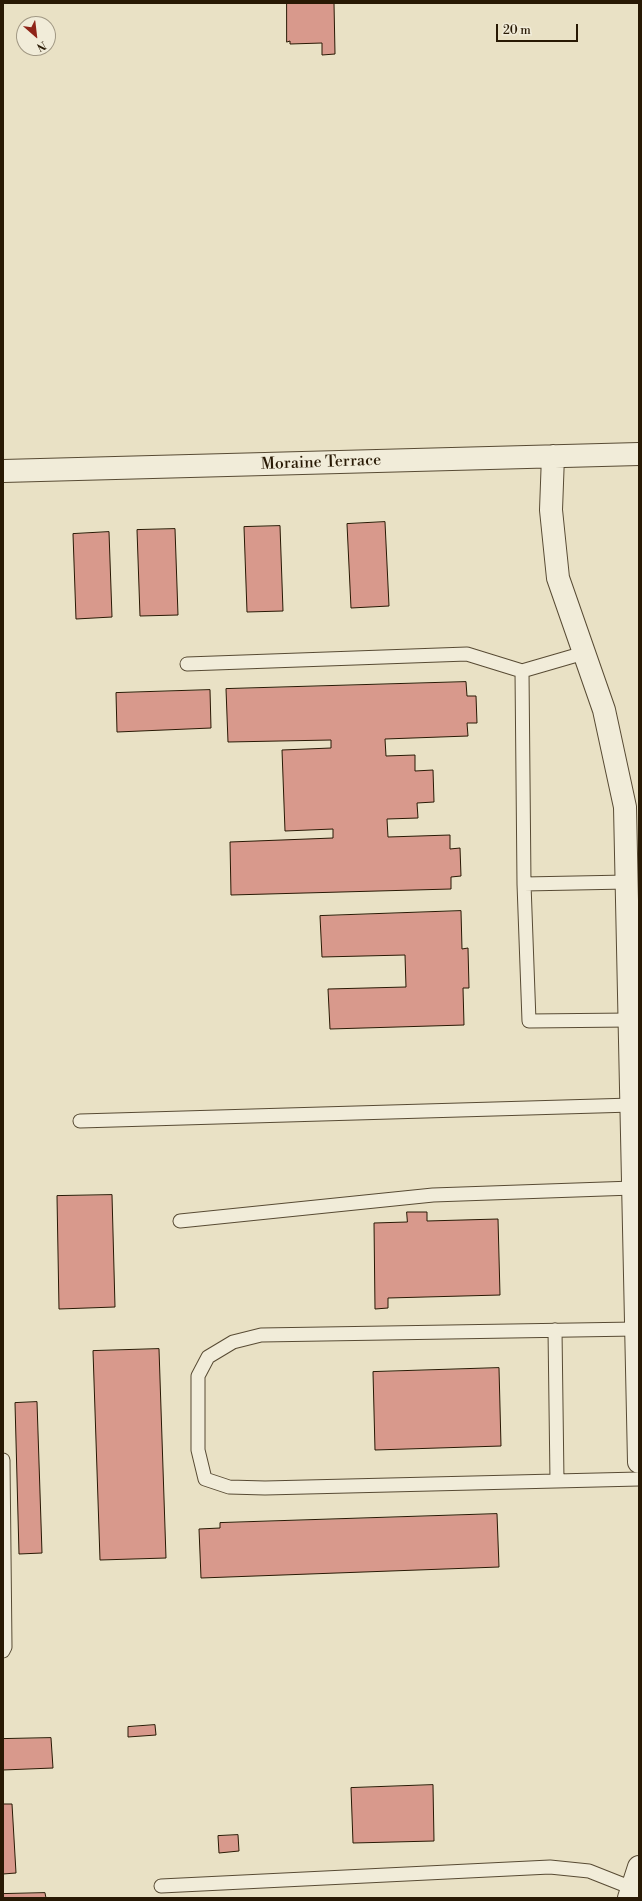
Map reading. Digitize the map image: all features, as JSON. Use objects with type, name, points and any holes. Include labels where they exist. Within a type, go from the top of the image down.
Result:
[{"type":"street","name":"Moraine Terrace","points":[[3,471],[639,454]]},
{"type":"street","points":[[553,456],[551,510],[558,578],[604,710],[625,807],[639,1462]]},
{"type":"street","points":[[631,1893],[639,1867]]},
{"type":"lane","points":[[187,664],[467,654],[522,671],[584,653]]},
{"type":"lane","points":[[522,671],[524,884],[529,1021],[630,1020]]},
{"type":"lane","points":[[524,884],[627,882]]},
{"type":"lane","points":[[80,1121],[632,1105]]},
{"type":"lane","points":[[180,1221],[432,1195],[634,1188]]},
{"type":"lane","points":[[636,1329],[261,1335],[233,1342],[208,1357],[198,1376],[198,1450],[205,1480],[229,1487],[265,1488],[639,1479]]},
{"type":"lane","points":[[555,1330],[557,1481]]},
{"type":"lane","points":[[3,1460],[5,1647],[3,1651]]},
{"type":"lane","points":[[161,1886],[550,1867],[589,1871],[631,1893]]},
{"type":"building","points":[[287,3],[334,3],[335,54],[322,55],[322,43],[290,44],[290,41],[287,42]]},
{"type":"building","points":[[385,522],[389,606],[351,608],[347,524]]},
{"type":"building","points":[[280,526],[283,611],[247,612],[244,527]]},
{"type":"building","points":[[175,529],[178,615],[140,616],[137,530]]},
{"type":"building","points":[[109,532],[112,617],[76,619],[73,534]]},
{"type":"building","points":[[466,682],[467,696],[476,696],[477,723],[467,723],[468,736],[385,739],[386,756],[415,755],[415,771],[433,770],[434,802],[417,803],[418,818],[387,819],[388,837],[450,835],[450,849],[460,848],[461,876],[451,877],[451,889],[231,895],[230,842],[333,838],[333,829],[285,831],[282,750],[331,748],[331,740],[228,742],[226,689]]},
{"type":"building","points":[[210,690],[211,728],[117,732],[116,693]]},
{"type":"building","points":[[461,911],[462,949],[468,948],[469,988],[463,988],[464,1025],[330,1029],[328,989],[406,987],[405,955],[322,957],[320,916]]},
{"type":"building","points":[[112,1195],[115,1307],[59,1309],[57,1196]]},
{"type":"building","points":[[407,1212],[427,1212],[427,1221],[498,1219],[500,1295],[388,1298],[388,1308],[375,1309],[374,1223],[407,1222]]},
{"type":"building","points":[[159,1349],[166,1558],[100,1560],[93,1351]]},
{"type":"building","points":[[499,1368],[501,1446],[375,1450],[373,1372]]},
{"type":"building","points":[[37,1402],[42,1553],[19,1554],[15,1403]]},
{"type":"building","points":[[497,1514],[499,1567],[201,1578],[199,1529],[220,1528],[220,1523]]},
{"type":"building","points":[[155,1725],[156,1735],[128,1737],[128,1727]]},
{"type":"building","points":[[51,1738],[53,1768],[3,1770],[3,1739]]},
{"type":"building","points":[[433,1785],[434,1841],[353,1843],[351,1788]]},
{"type":"building","points":[[3,1804],[12,1804],[16,1873],[3,1874]]},
{"type":"building","points":[[238,1835],[239,1851],[219,1853],[218,1836]]},
{"type":"building","points":[[45,1893],[46,1898],[3,1898],[3,1894]]}]
